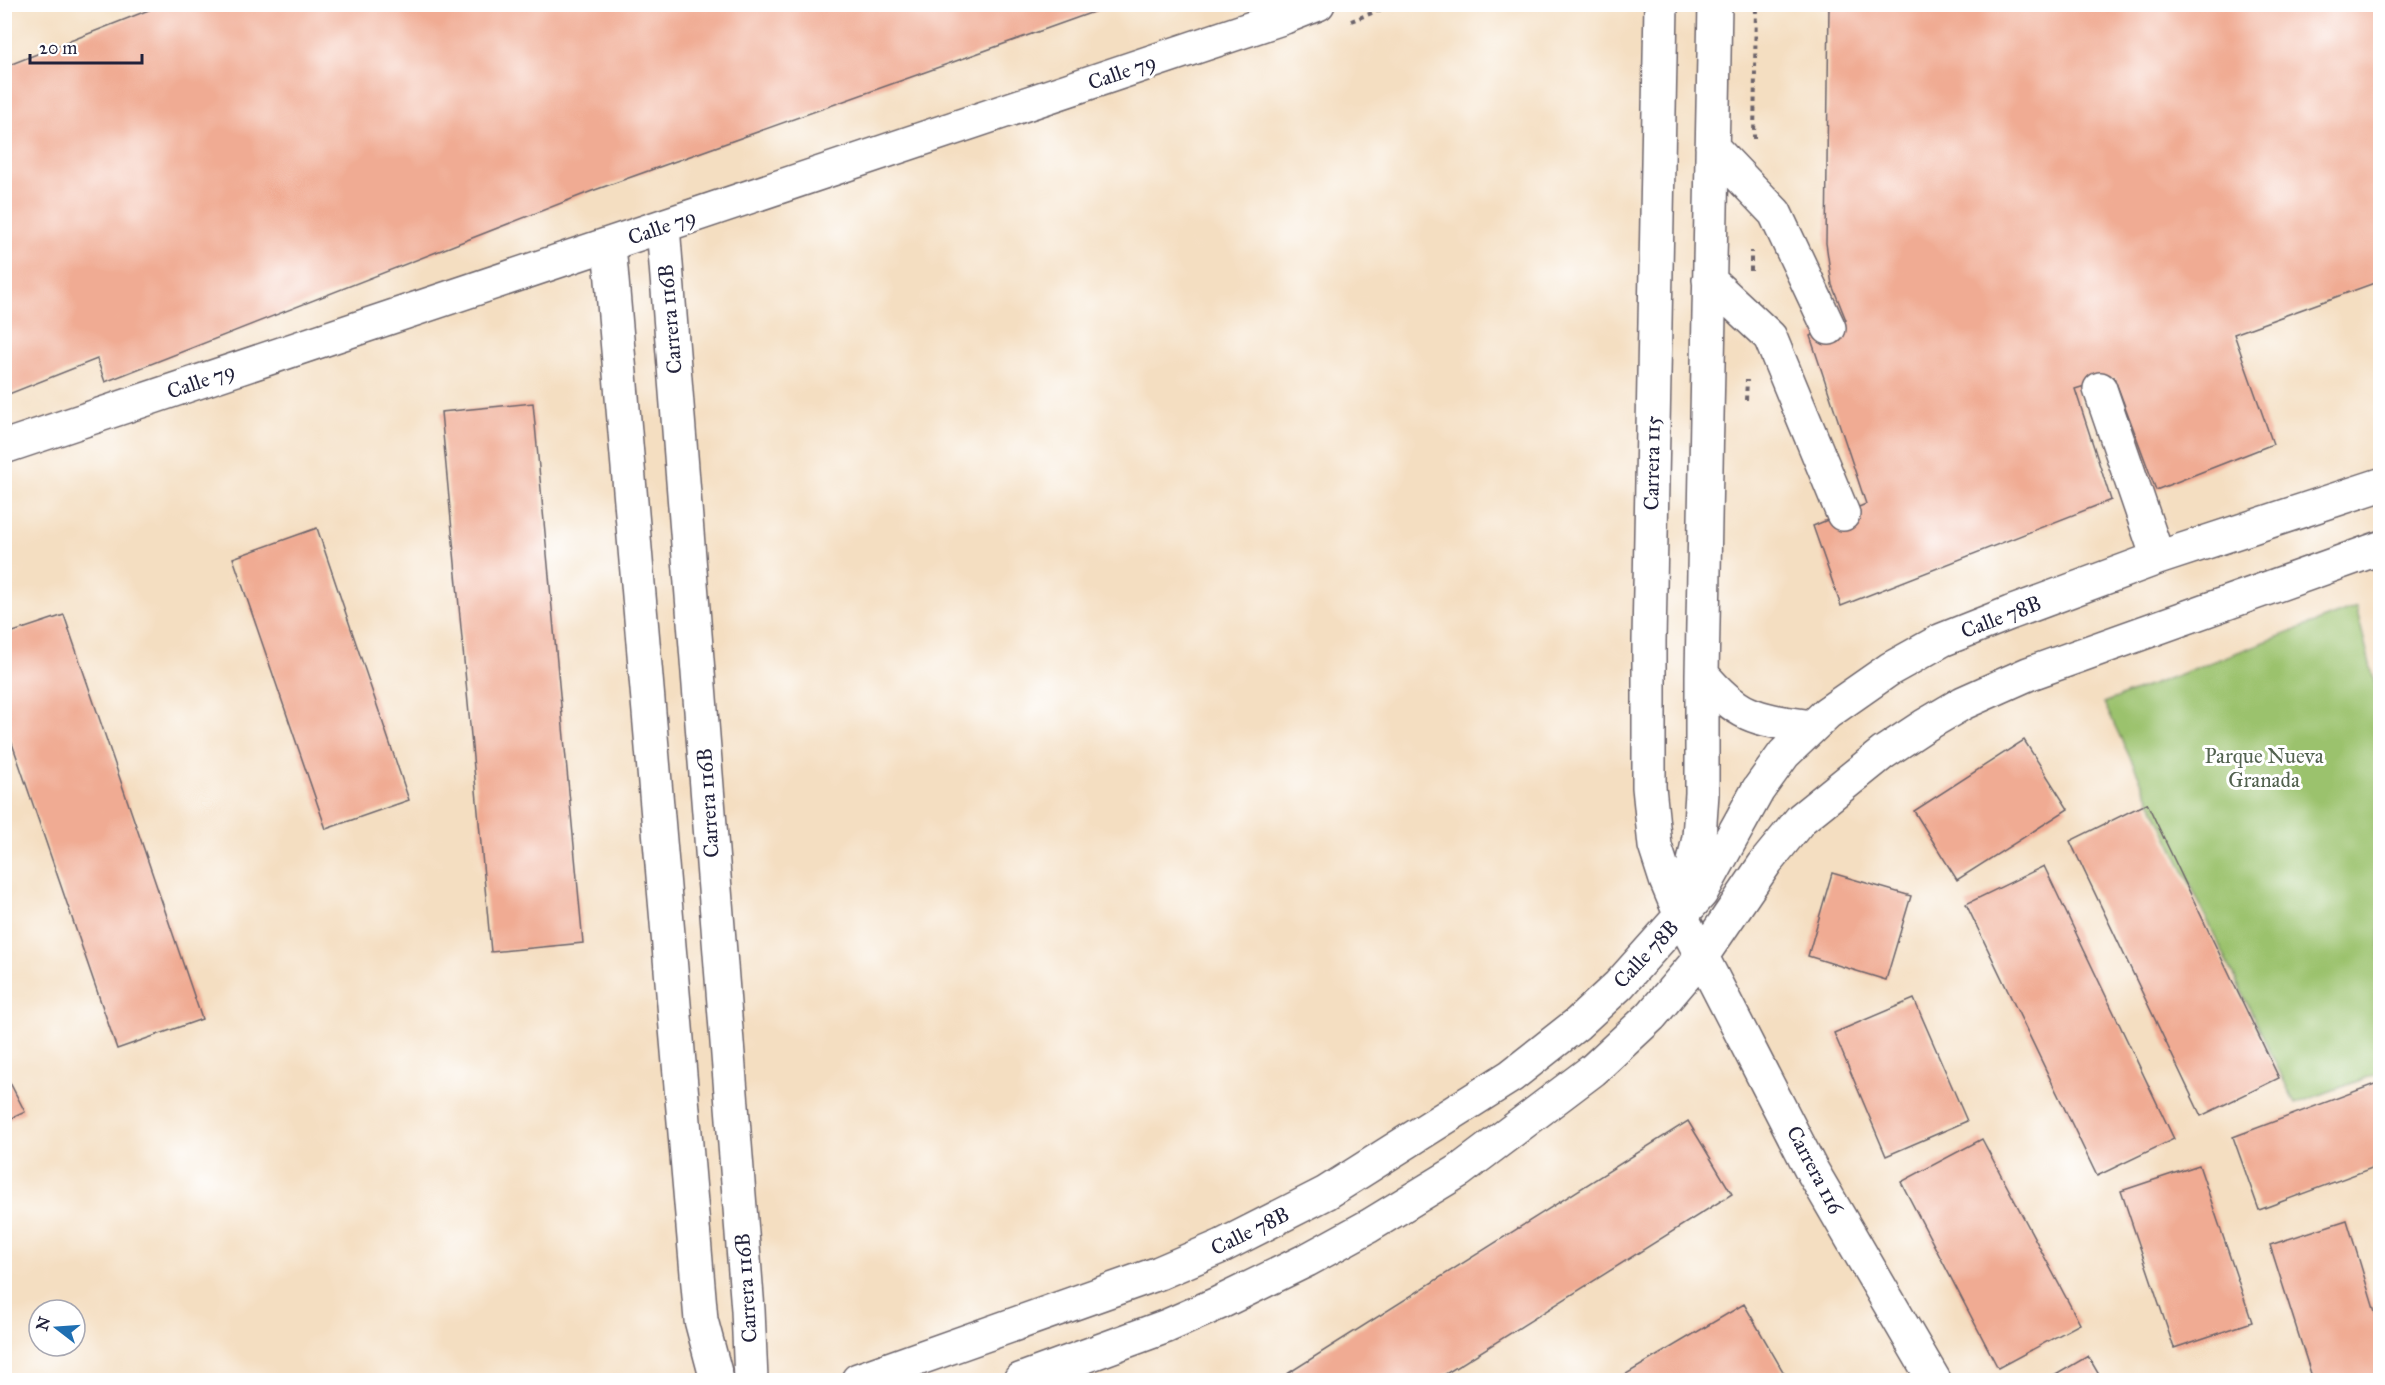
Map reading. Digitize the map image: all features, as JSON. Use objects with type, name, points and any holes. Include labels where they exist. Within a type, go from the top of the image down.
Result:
[{"type":"street","name":"Calle 79","points":[[4,447],[1274,21],[1318,4]]},
{"type":"street","name":"Carrera 115","points":[[1661,4],[1648,787],[1655,846],[1681,916],[1702,956]]},
{"type":"street","points":[[1681,916],[1691,883],[1699,837],[1702,793],[1702,674],[1715,4]]},
{"type":"street","points":[[1712,147],[1774,213],[1828,328]]},
{"type":"street","name":"Carrera 116B","points":[[663,226],[745,1275],[751,1380]]},
{"type":"street","name":"Carrera 116B","points":[[609,245],[701,1320],[717,1380]]},
{"type":"street","points":[[1709,280],[1770,337],[1843,514]]},
{"type":"street","points":[[2100,389],[2158,558]]},
{"type":"street","name":"Calle 78B","points":[[858,1380],[1160,1273],[1222,1246],[1326,1193],[1473,1101],[1548,1048],[1619,985],[1701,893],[1758,790],[1784,754],[1827,713],[1890,669],[1942,640],[2158,558],[2380,485]]},
{"type":"street","name":"Calle 78B","points":[[1020,1380],[1167,1326],[1238,1293],[1369,1226],[1459,1171],[1593,1070],[1651,1016],[1702,956],[1766,862],[1801,819],[1883,753],[1924,726],[1963,703],[2028,674],[2380,548]]},
{"type":"street","points":[[1702,674],[1721,697],[1737,709],[1762,719],[1811,727]]},
{"type":"street","name":"Carrera 116","points":[[1702,956],[1810,1167],[1934,1380]]},
{"type":"green space","name":"Parque Nueva Granada","points":[[2356,607],[2380,705],[2380,1073],[2295,1104],[2104,703]]},
{"type":"building","points":[[164,4],[1113,5],[592,191],[105,382],[97,359],[4,396],[4,67]]},
{"type":"building","points":[[1829,4],[2380,4],[2380,281],[2234,334],[2273,444],[2156,490],[2114,377],[2075,389],[2111,500],[1841,606],[1813,526],[1866,504],[1810,336],[1846,320],[1832,285],[1826,243]]},
{"type":"building","points":[[533,403],[583,943],[491,952],[441,412]]},
{"type":"building","points":[[317,528],[409,800],[326,829],[233,558]]},
{"type":"building","points":[[64,615],[202,1019],[117,1049],[4,720],[4,635]]},
{"type":"building","points":[[2024,740],[2068,809],[1957,880],[1914,811]]},
{"type":"building","points":[[2147,803],[2279,1078],[2201,1116],[2070,841]]},
{"type":"building","points":[[2044,866],[2174,1139],[2097,1176],[1966,904]]},
{"type":"building","points":[[1832,873],[1911,896],[1886,980],[1808,956]]},
{"type":"building","points":[[1914,999],[1967,1121],[1886,1156],[1834,1033]]},
{"type":"building","points":[[4,1071],[25,1112],[4,1122]]},
{"type":"building","points":[[2380,1082],[2380,1165],[2259,1210],[2233,1137]]},
{"type":"building","points":[[1688,1121],[1732,1194],[1436,1380],[1291,1380],[1287,1374]]},
{"type":"building","points":[[1982,1139],[2080,1324],[1998,1368],[1901,1182]]},
{"type":"building","points":[[2199,1165],[2252,1322],[2174,1348],[2121,1191]]},
{"type":"building","points":[[2347,1220],[2380,1329],[2380,1380],[2313,1380],[2270,1245]]},
{"type":"building","points":[[1744,1304],[1788,1380],[1616,1380]]},
{"type":"building","points":[[2088,1356],[2102,1380],[2047,1380]]}]
